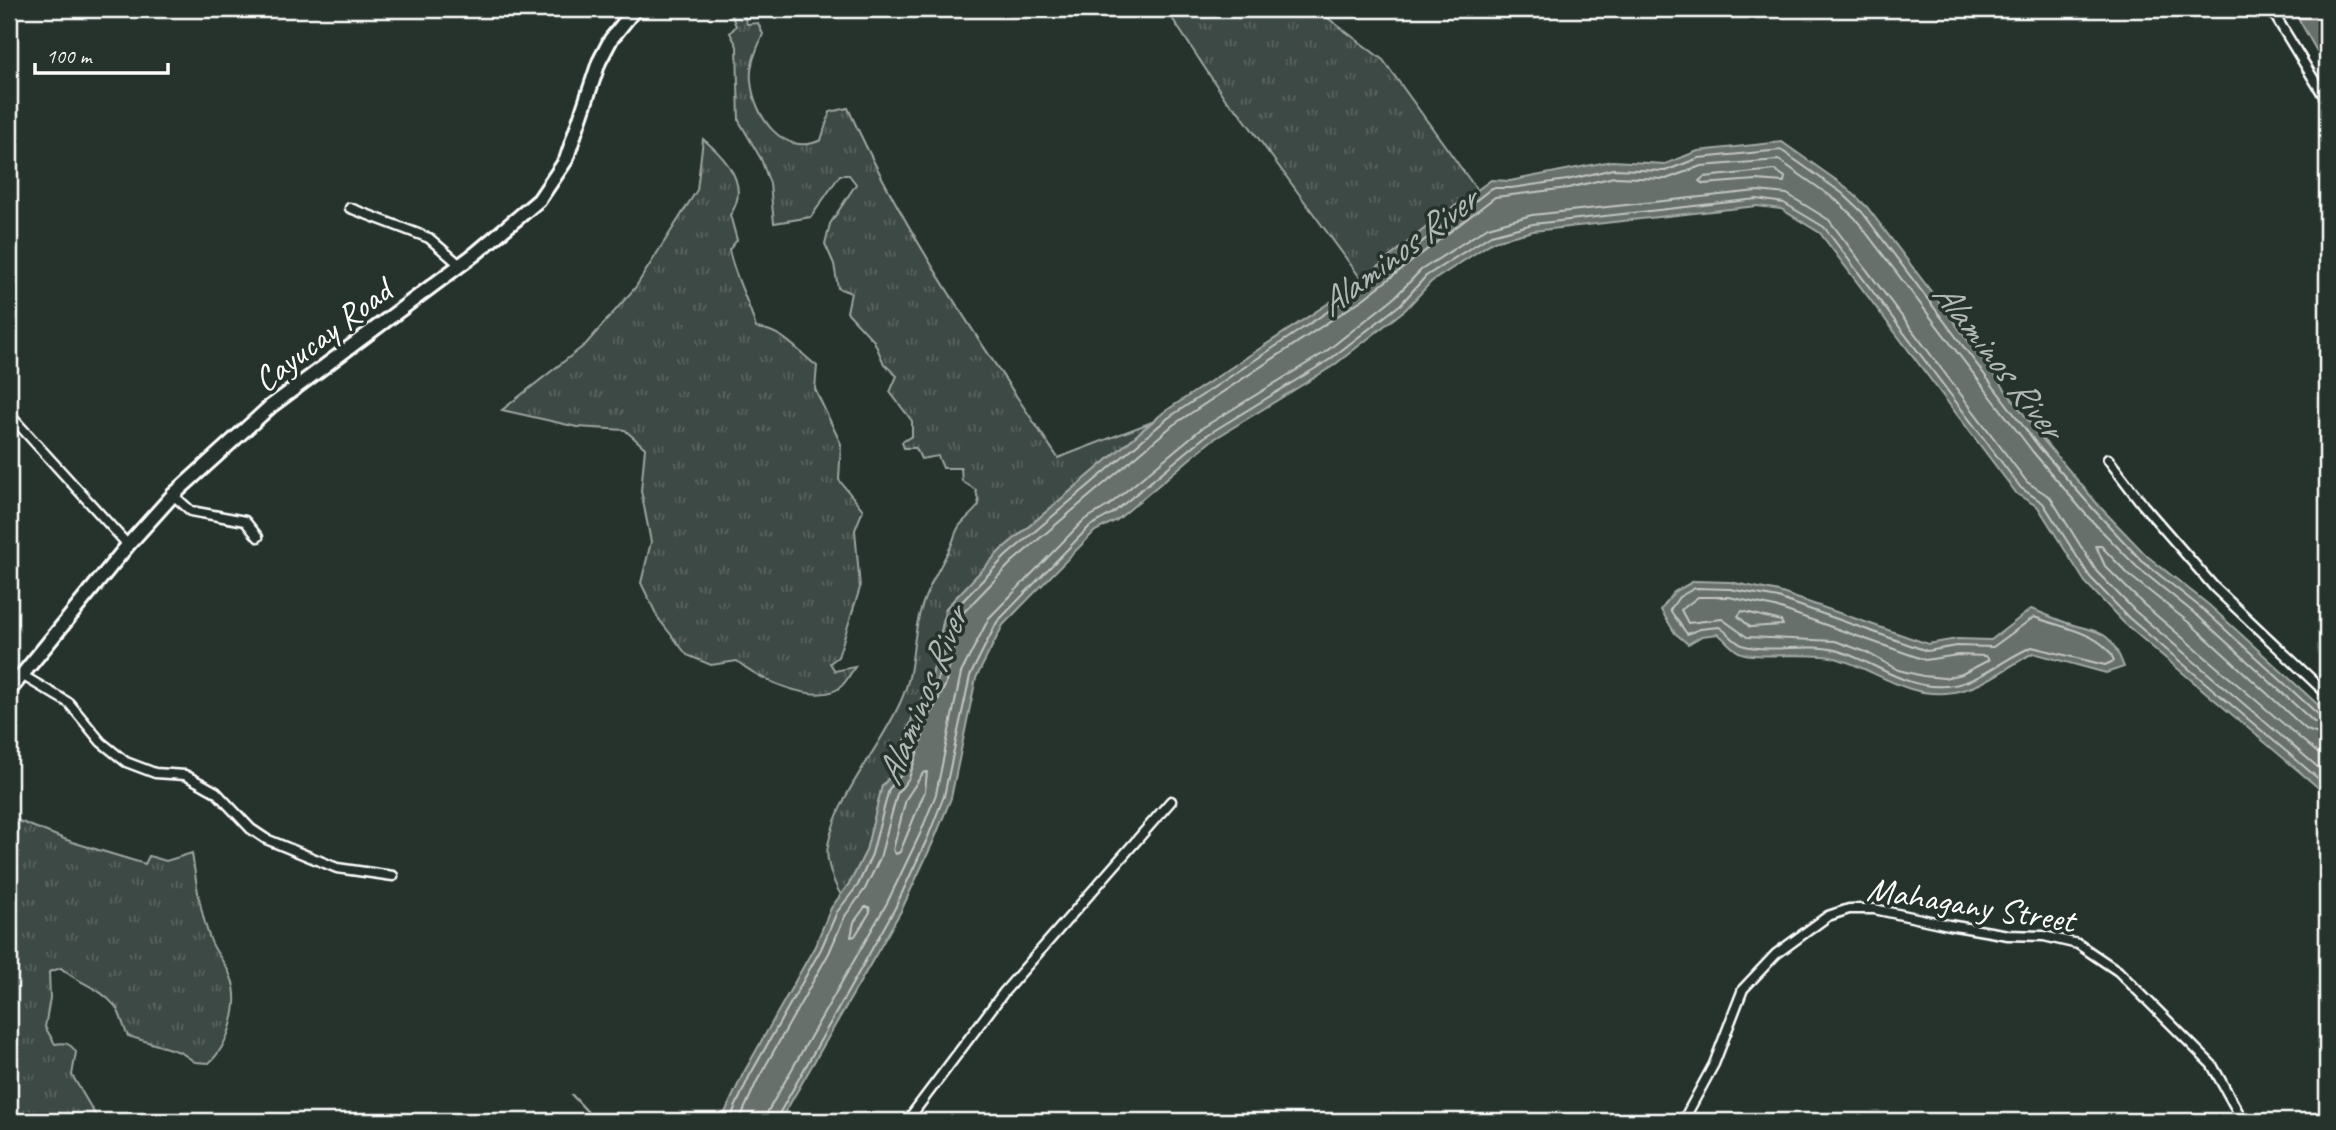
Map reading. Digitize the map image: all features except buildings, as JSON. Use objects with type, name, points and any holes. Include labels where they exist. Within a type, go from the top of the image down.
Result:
[{"type":"street","name":"Cayucay Road","points":[[9,691],[20,674],[173,495],[271,406],[460,265],[527,211],[557,176],[576,135],[599,62],[611,39],[635,9]]},
{"type":"street","points":[[2272,9],[2327,101]]},
{"type":"street","points":[[350,208],[429,238],[446,250],[460,265]]},
{"type":"street","points":[[9,414],[128,545]]},
{"type":"street","points":[[2108,459],[2143,505],[2215,588],[2327,694]]},
{"type":"street","points":[[173,495],[191,511],[245,521],[258,537]]},
{"type":"street","points":[[20,674],[69,703],[101,742],[126,762],[155,773],[185,775],[200,783],[229,803],[258,835],[337,868],[393,876]]},
{"type":"street","points":[[906,1121],[1004,992],[1171,802]]},
{"type":"street","name":"Mahagany Street","points":[[1683,1121],[1709,1074],[1743,989],[1776,954],[1828,916],[1849,909],[1874,909],[1949,925],[2008,935],[2044,936],[2078,944],[2118,971],[2212,1065],[2244,1121]]},
{"type":"green space","points":[[729,9],[741,9],[747,24],[758,23],[763,34],[752,63],[751,81],[758,108],[773,130],[794,143],[807,144],[821,140],[830,112],[848,108],[894,200],[945,288],[1058,458],[1152,422],[1001,550],[946,608],[931,681],[914,712],[895,771],[882,786],[866,851],[841,895],[828,857],[833,825],[904,693],[918,619],[929,588],[959,526],[979,505],[976,490],[962,481],[961,468],[943,468],[938,456],[921,459],[916,448],[904,448],[902,442],[912,436],[912,421],[890,392],[897,376],[884,364],[874,341],[847,312],[851,293],[838,288],[834,264],[825,244],[830,224],[856,184],[849,175],[840,175],[811,217],[774,223],[770,184],[761,159],[739,121],[737,46],[730,33],[736,26]]},
{"type":"green space","points":[[1182,9],[1316,9],[1383,60],[1477,190],[1362,280],[1239,112],[1226,100],[1170,15]]},
{"type":"green space","points":[[703,139],[727,163],[736,183],[736,204],[730,215],[737,240],[729,250],[756,328],[782,337],[817,366],[815,389],[841,444],[839,480],[863,510],[855,530],[860,588],[838,657],[830,663],[835,671],[855,667],[841,687],[827,693],[786,687],[758,675],[737,661],[711,665],[687,655],[658,618],[641,583],[651,542],[641,491],[645,448],[625,430],[577,427],[502,410],[586,344],[635,288],[697,190]]},
{"type":"green space","points":[[9,817],[72,842],[145,864],[149,856],[166,861],[192,853],[199,896],[212,944],[234,987],[234,1011],[228,1035],[209,1063],[195,1062],[180,1052],[128,1036],[117,1009],[109,1000],[61,968],[49,972],[50,998],[45,1027],[55,1044],[67,1044],[76,1052],[72,1075],[99,1121],[9,1121]]},
{"type":"water","points":[[2293,9],[2327,9],[2327,69]]},
{"type":"water","points":[[1782,142],[1846,187],[1867,207],[2045,442],[2100,507],[2147,556],[2209,605],[2327,713],[2327,795],[2124,623],[2085,582],[2038,507],[2017,494],[1820,233],[1781,209],[1757,206],[1533,231],[1494,241],[1431,282],[1406,309],[1333,366],[1211,441],[1117,520],[1095,531],[1003,625],[976,678],[951,798],[901,911],[780,1121],[721,1121],[743,1074],[815,946],[831,908],[851,881],[866,851],[882,786],[895,771],[914,712],[931,681],[946,608],[1001,550],[1164,412],[1353,287],[1429,225],[1491,180],[1510,181],[1612,161],[1665,164],[1698,151]]},
{"type":"water","points":[[1694,581],[1730,582],[1779,592],[1928,644],[1957,639],[1991,640],[2031,609],[2103,635],[2114,645],[2124,667],[2106,673],[2033,653],[1970,688],[1946,693],[1916,691],[1835,658],[1746,654],[1736,650],[1718,634],[1702,636],[1688,644],[1675,633],[1661,610],[1674,592]]},
{"type":"waterway","points":[[572,1095],[596,1121]]},
{"type":"water label","name":"Alaminos River","points":[[1397,251]]},
{"type":"water label","name":"Alaminos River","points":[[1999,359]]},
{"type":"water label","name":"Alaminos River","points":[[921,696]]}]
